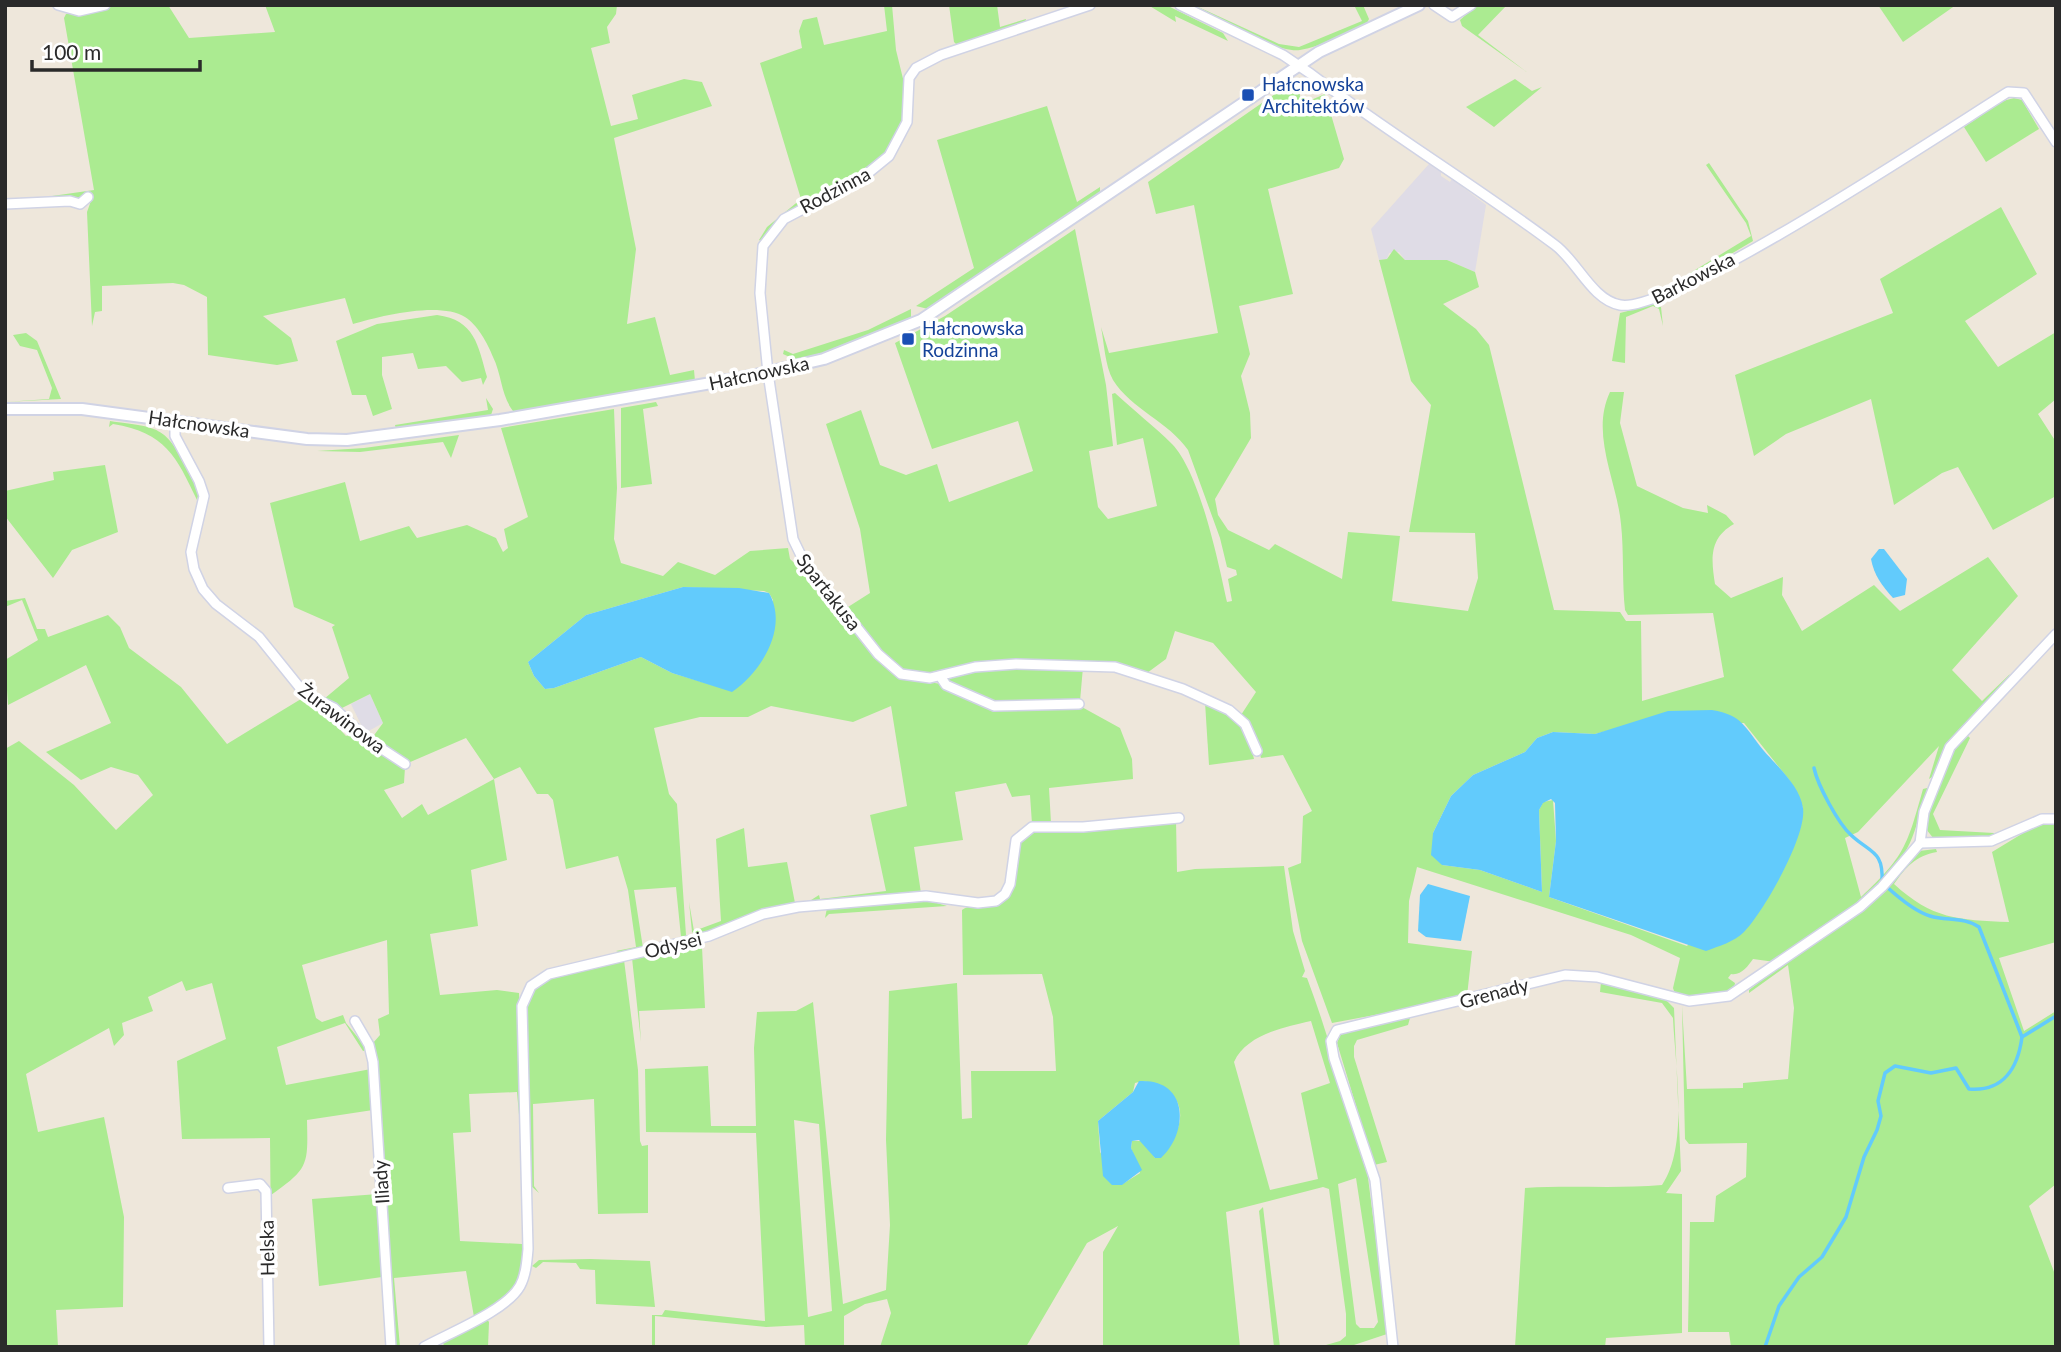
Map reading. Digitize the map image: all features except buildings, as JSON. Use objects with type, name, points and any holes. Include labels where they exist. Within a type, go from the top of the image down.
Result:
[{"type":"street","points":[[58,5],[79,11],[105,5]]},
{"type":"street","name":"Rodzinna","points":[[768,373],[760,293],[764,246],[784,219],[863,178],[889,156],[907,122],[909,78],[912,71],[941,55],[1090,5]]},
{"type":"street","points":[[1180,5],[1299,66]]},
{"type":"street","name":"Hałcnowska","points":[[5,409],[82,409],[307,439],[373,438],[500,420],[768,373],[845,353],[921,320],[1327,48],[1419,5]]},
{"type":"street","points":[[1434,5],[1452,17],[1471,5]]},
{"type":"street","name":"Barkowska","points":[[1299,66],[1548,240],[1565,253],[1600,295],[1624,306],[1640,305],[1662,297],[1765,241],[1866,184],[2008,92],[2024,93],[2056,142]]},
{"type":"street","points":[[5,204],[70,201],[80,204],[88,197]]},
{"type":"street","name":"Spartakusa","points":[[768,373],[793,539],[803,564],[893,668],[919,679],[992,665],[1088,664],[1115,667],[1183,689],[1229,710],[1245,724],[1257,751]]},
{"type":"street","name":"Żurawinowa","points":[[175,421],[175,436],[200,481],[204,496],[191,552],[194,569],[203,589],[216,604],[259,637],[305,694],[334,708],[367,739],[405,764]]},
{"type":"street","points":[[2056,634],[1950,747],[1924,812],[1920,843],[1991,841],[2042,819],[2056,819]]},
{"type":"street","name":"Spartakusa","points":[[940,676],[946,685],[994,706],[1079,704]]},
{"type":"street","name":"Odysei","points":[[424,1347],[500,1305],[515,1293],[524,1277],[528,1249],[522,1006],[526,993],[534,982],[582,964],[653,951],[709,936],[752,918],[782,910],[926,896],[991,903],[1002,898],[1008,889],[1014,846],[1027,829],[1038,825],[1083,827],[1179,818]]},
{"type":"street","name":"Grenady","points":[[1394,1347],[1376,1187],[1334,1058],[1331,1041],[1337,1030],[1565,975],[1597,977],[1689,1001],[1729,996],[1860,907],[1882,887],[1920,843]]},
{"type":"street","name":"Iliady","points":[[355,1021],[369,1045],[373,1062],[391,1347]]},
{"type":"street","name":"Helska","points":[[228,1188],[260,1184],[265,1191],[269,1347]]},
{"type":"shaded area","points":[[1429,164],[1441,172],[1441,176],[1450,182],[1452,179],[1486,205],[1475,272],[1447,260],[1405,260],[1399,252],[1389,253],[1387,259],[1379,260],[1371,229]]},
{"type":"shaded area","points":[[370,694],[383,723],[365,733],[351,704]]},
{"type":"green space","points":[[112,5],[168,5],[189,38],[275,32],[265,5],[617,5],[616,14],[607,27],[610,43],[591,48],[611,126],[638,119],[632,95],[684,79],[702,82],[712,106],[614,138],[636,249],[627,324],[655,317],[670,375],[694,370],[695,381],[514,412],[506,400],[488,346],[478,329],[465,317],[454,312],[426,310],[353,324],[345,298],[263,316],[291,338],[298,361],[277,365],[208,355],[207,297],[184,285],[173,283],[102,286],[102,311],[95,312],[92,326],[87,212],[92,198],[52,196],[94,190],[64,18],[66,14],[95,12]]},
{"type":"green space","points":[[884,5],[892,5],[896,50],[906,91],[903,124],[888,151],[872,167],[793,210],[763,242],[759,240],[767,227],[801,199],[760,63],[802,48],[799,31],[803,20],[817,17],[824,45],[887,31]]},
{"type":"green space","points":[[949,5],[997,5],[1000,27],[1026,19],[1025,23],[958,46],[954,42]]},
{"type":"green space","points":[[1148,5],[1166,5],[1223,33],[1228,41],[1175,16],[1176,22]]},
{"type":"green space","points":[[1194,5],[1279,44],[1299,47],[1362,21],[1354,5],[1363,5],[1369,19],[1367,23],[1334,39],[1300,50],[1261,41]]},
{"type":"green space","points":[[1477,5],[1507,5],[1478,35],[1528,73],[1462,26],[1460,20]]},
{"type":"green space","points":[[1878,5],[1956,5],[1903,42]]},
{"type":"green space","points":[[1298,78],[1314,85],[1299,87],[1300,97],[1311,100],[1325,94],[1344,159],[1339,168],[1268,189],[1293,294],[1239,306],[1250,354],[1241,376],[1250,413],[1251,438],[1215,499],[1218,515],[1228,530],[1269,550],[1275,544],[1342,579],[1348,532],[1400,536],[1392,601],[1468,611],[1478,578],[1475,533],[1409,532],[1431,405],[1411,381],[1379,260],[1387,259],[1394,249],[1405,260],[1447,260],[1475,272],[1479,287],[1443,304],[1476,329],[1489,345],[1554,610],[1620,612],[1626,621],[1641,621],[1642,701],[1724,677],[1713,613],[1628,615],[1625,610],[1621,524],[1604,441],[1603,424],[1610,392],[1624,392],[1620,423],[1637,486],[1683,508],[1708,513],[1707,505],[1726,515],[1734,524],[1716,543],[1713,558],[1715,584],[1731,598],[1783,577],[1782,595],[1802,631],[1874,585],[1900,611],[1988,557],[2018,596],[1952,670],[1982,701],[2010,674],[1958,731],[1932,777],[1929,779],[1939,746],[1858,832],[1845,838],[1861,897],[1887,871],[1903,849],[1923,789],[1927,788],[1909,844],[1880,885],[1775,962],[1753,959],[1741,972],[1731,974],[1728,978],[1735,983],[1734,988],[1712,995],[1690,996],[1675,994],[1673,988],[1680,958],[1631,935],[1417,867],[1409,901],[1408,943],[1472,951],[1467,996],[1449,997],[1412,1008],[1332,1023],[1302,941],[1288,868],[1301,863],[1303,816],[1312,811],[1283,755],[1261,758],[1254,733],[1241,715],[1256,692],[1213,643],[1175,631],[1166,659],[1147,673],[1102,662],[1016,661],[919,676],[894,666],[802,555],[810,553],[813,565],[848,607],[870,593],[860,529],[826,424],[861,410],[880,465],[906,475],[937,464],[949,502],[1033,471],[1018,421],[932,449],[895,343],[945,316],[1075,229],[1106,385],[1113,446],[1089,451],[1098,507],[1108,519],[1157,506],[1143,438],[1117,445],[1112,394],[1115,393],[1165,437],[1182,457],[1207,518],[1227,602],[1232,601],[1228,579],[1237,575],[1236,570],[1227,567],[1220,538],[1188,450],[1171,431],[1121,390],[1113,380],[1106,361],[1101,327],[1109,353],[1218,333],[1194,205],[1156,214],[1148,182]],"holes":[[[1744,723],[1790,781],[1803,808],[1687,946],[1549,897],[1556,841],[1553,800],[1543,802],[1539,810],[1542,892],[1480,870],[1442,865],[1433,833],[1451,796],[1473,775],[1525,752],[1537,738],[1553,732],[1595,734],[1629,725]]]},
{"type":"green space","points":[[1515,79],[1532,91],[1542,87],[1494,127],[1466,107]]},
{"type":"green space","points":[[2014,98],[2022,100],[2039,129],[1986,162],[1964,127],[2003,101]]},
{"type":"green space","points":[[1047,106],[1077,202],[1100,187],[1100,194],[928,309],[916,306],[974,268],[937,140]]},
{"type":"green space","points":[[1709,163],[1748,221],[1753,241],[1675,287],[1672,284],[1751,236],[1746,223],[1706,165]]},
{"type":"green space","points":[[2001,207],[2037,274],[1965,321],[1998,367],[2056,332],[2056,399],[2038,414],[2056,442],[2056,496],[1993,530],[1958,467],[1942,473],[1894,505],[1871,399],[1786,434],[1754,456],[1735,375],[1893,313],[1880,279]]},
{"type":"green space","points":[[1655,304],[1661,307],[1663,326],[1659,309],[1653,306],[1626,317],[1625,363],[1612,361],[1620,313]]},
{"type":"green space","points":[[911,309],[911,318],[850,345],[796,360],[783,354],[784,350],[793,354],[868,330]]},
{"type":"green space","points":[[437,315],[460,322],[473,336],[487,377],[483,385],[481,378],[462,382],[446,366],[418,369],[413,353],[382,357],[382,375],[392,409],[373,416],[366,395],[352,395],[336,341],[377,324]]},
{"type":"green space","points":[[26,333],[37,341],[61,399],[5,402],[49,399],[52,388],[37,350],[20,346],[13,335]]},
{"type":"green space","points":[[486,398],[493,409],[491,415],[396,429],[395,425],[488,410]]},
{"type":"green space","points":[[656,402],[658,406],[643,409],[652,484],[621,488],[621,408]]},
{"type":"green space","points":[[614,409],[617,488],[614,539],[621,563],[663,576],[678,562],[715,575],[750,551],[788,548],[790,559],[824,590],[865,642],[910,679],[941,684],[976,702],[1080,706],[1120,728],[1132,759],[1133,779],[1049,788],[1051,823],[1032,824],[1030,795],[1012,797],[1006,783],[955,792],[963,840],[914,847],[921,893],[808,902],[819,895],[820,899],[886,891],[870,815],[907,806],[891,706],[853,722],[771,706],[748,717],[700,717],[654,728],[669,794],[677,804],[686,935],[685,938],[669,941],[681,937],[676,887],[634,890],[643,948],[622,953],[616,951],[636,947],[628,890],[618,856],[566,869],[553,800],[548,794],[537,794],[520,767],[494,779],[466,738],[408,763],[372,738],[383,723],[370,694],[342,708],[324,699],[349,678],[332,627],[335,625],[294,607],[270,503],[345,482],[360,541],[409,526],[417,538],[467,525],[496,538],[503,552],[508,548],[504,529],[528,517],[501,428]],"holes":[[[683,587],[769,593],[773,600],[732,691],[672,673],[641,657],[545,689],[534,676],[528,662],[586,615]]]},
{"type":"green space","points":[[110,421],[139,425],[166,436],[195,480],[197,500],[167,449],[146,433],[113,424],[109,427]]},
{"type":"green space","points":[[459,435],[451,458],[443,442],[360,452],[317,451],[364,448]]},
{"type":"green space","points":[[105,465],[118,532],[72,550],[53,578],[5,516],[5,491],[54,480],[53,472]]},
{"type":"green space","points":[[25,598],[37,629],[45,629],[48,637],[108,615],[120,627],[129,648],[181,687],[227,744],[301,699],[330,709],[333,713],[329,718],[346,736],[354,733],[405,767],[404,783],[384,790],[402,818],[422,804],[428,815],[494,779],[507,860],[471,870],[478,926],[430,934],[440,995],[497,990],[519,993],[524,1114],[519,1115],[517,1092],[469,1094],[471,1132],[453,1133],[460,1241],[522,1244],[522,1207],[525,1208],[525,1246],[515,1284],[493,1306],[474,1317],[466,1271],[394,1278],[400,1347],[396,1347],[373,1043],[380,1035],[378,1019],[389,1014],[387,940],[302,965],[316,1018],[322,1022],[343,1015],[346,1023],[368,1050],[363,1051],[345,1023],[277,1047],[286,1085],[371,1069],[373,1110],[307,1120],[304,1164],[293,1178],[271,1195],[271,1240],[270,1138],[182,1139],[177,1061],[226,1039],[212,983],[186,991],[182,981],[148,997],[153,1011],[122,1023],[124,1035],[114,1046],[109,1028],[26,1074],[38,1132],[104,1117],[124,1217],[123,1307],[56,1310],[58,1347],[5,1347],[5,749],[19,741],[74,785],[116,830],[153,795],[138,775],[111,767],[81,780],[46,752],[111,723],[86,665],[8,705],[5,660],[38,640],[22,600],[5,607],[5,601]]},
{"type":"green space","points":[[1083,667],[1080,701],[1002,705],[948,682],[948,678],[989,668]]},
{"type":"green space","points":[[1205,702],[1237,724],[1247,739],[1254,759],[1209,765]]},
{"type":"green space","points":[[1965,733],[1970,738],[1933,814],[1940,830],[1994,833],[1996,836],[1934,839],[1926,829],[1927,817],[1956,744]]},
{"type":"green space","points":[[1176,820],[1177,872],[1284,866],[1293,931],[1305,971],[1302,977],[1307,978],[1331,1047],[1366,1162],[1389,1347],[1387,1334],[1348,1347],[1319,1347],[1340,1341],[1346,1336],[1346,1314],[1329,1189],[1323,1187],[1226,1212],[1240,1347],[1103,1347],[1103,1252],[1118,1226],[1087,1243],[1026,1347],[880,1347],[891,1313],[887,1299],[865,1304],[844,1316],[844,1347],[805,1347],[804,1325],[766,1327],[655,1316],[655,1347],[652,1347],[652,1315],[662,1315],[665,1310],[765,1321],[756,1133],[646,1132],[645,1069],[708,1066],[711,1126],[756,1126],[754,1048],[757,1012],[796,1011],[813,1002],[843,1304],[886,1290],[890,1225],[886,1140],[889,991],[957,983],[962,1119],[972,1118],[971,1071],[1056,1071],[1053,1017],[1042,974],[963,975],[962,910],[972,906],[995,904],[1010,894],[1018,845],[1029,832]],"holes":[[[1311,1021],[1330,1083],[1301,1093],[1318,1179],[1270,1190],[1234,1062],[1247,1045],[1278,1029]],[[1143,1081],[1170,1093],[1177,1102],[1179,1124],[1166,1148],[1155,1158],[1142,1141],[1132,1141],[1131,1148],[1140,1173],[1121,1185],[1100,1152],[1098,1121],[1133,1092],[1135,1083]],[[794,1120],[819,1124],[832,1311],[808,1317]],[[1356,1178],[1378,1322],[1374,1328],[1360,1328],[1356,1324],[1338,1184]]]},
{"type":"green space","points":[[2056,823],[2056,942],[1999,958],[2024,1031],[2056,1011],[2056,1184],[2029,1206],[2056,1277],[2056,1347],[1731,1347],[1729,1332],[1688,1332],[1690,1222],[1714,1222],[1716,1196],[1746,1177],[1747,1143],[1689,1144],[1685,1139],[1682,1006],[1687,1089],[1743,1088],[1743,1083],[1788,1079],[1794,1008],[1788,965],[1749,993],[1749,990],[1812,941],[1878,898],[1919,851],[1936,849],[1937,852],[1912,863],[1894,884],[1908,896],[1947,915],[2009,922],[1992,852],[2035,826]]},
{"type":"green space","points":[[744,828],[748,867],[787,862],[795,903],[696,935],[692,932],[689,902],[694,931],[721,921],[716,839]]},
{"type":"green space","points":[[927,900],[947,906],[829,914],[825,918],[827,908]]},
{"type":"green space","points":[[699,942],[702,947],[705,1008],[639,1011],[641,1042],[632,958]]},
{"type":"green space","points":[[624,960],[638,1070],[640,1141],[642,1146],[648,1145],[648,1213],[598,1214],[594,1099],[533,1104],[534,1186],[539,1193],[531,1186],[526,1003],[534,987],[552,976]]},
{"type":"green space","points":[[1601,982],[1665,999],[1674,1008],[1677,1067],[1673,1018],[1662,1003],[1600,992]]},
{"type":"green space","points":[[1410,1018],[1408,1025],[1357,1040],[1354,1046],[1354,1057],[1387,1162],[1374,1165],[1337,1043],[1341,1033],[1347,1030]]},
{"type":"green space","points":[[1678,1108],[1681,1171],[1666,1193],[1682,1194],[1682,1333],[1606,1338],[1605,1347],[1515,1347],[1525,1188],[1662,1185],[1675,1149]]},
{"type":"green space","points":[[378,1194],[389,1347],[382,1277],[319,1286],[312,1199]]},
{"type":"green space","points":[[1263,1207],[1280,1347],[1274,1347],[1259,1211]]},
{"type":"green space","points":[[539,1260],[650,1261],[655,1307],[596,1304],[595,1270],[580,1269],[576,1263],[543,1262],[536,1268],[532,1266]]},
{"type":"green space","points":[[485,1317],[489,1322],[488,1347],[444,1347],[443,1342]]},
{"type":"water","points":[[1879,549],[1884,549],[1907,579],[1905,595],[1893,598],[1879,580],[1871,559]]},
{"type":"water","points":[[683,587],[739,588],[769,593],[776,620],[769,648],[753,673],[732,692],[672,673],[641,657],[554,688],[545,689],[534,676],[528,662],[586,615]]},
{"type":"water","points":[[1712,710],[1731,715],[1742,724],[1793,785],[1803,808],[1798,836],[1773,891],[1744,932],[1731,941],[1706,951],[1549,897],[1556,841],[1555,803],[1551,799],[1543,803],[1539,810],[1542,892],[1480,870],[1442,865],[1431,855],[1433,833],[1451,796],[1473,775],[1525,752],[1537,738],[1553,732],[1595,734],[1668,711]]},
{"type":"water","points":[[1428,884],[1470,896],[1461,941],[1426,937],[1418,931],[1420,895]]},
{"type":"water","points":[[1139,1081],[1155,1082],[1167,1088],[1175,1097],[1180,1121],[1177,1134],[1161,1158],[1155,1158],[1139,1140],[1132,1141],[1131,1148],[1142,1170],[1122,1185],[1112,1185],[1103,1176],[1098,1121],[1133,1092]]},
{"type":"waterway","points":[[1814,768],[1824,794],[1840,822],[1878,858],[1882,883]]},
{"type":"waterway","points":[[1887,887],[1924,914],[1968,922],[1979,927],[2022,1037]]},
{"type":"waterway","points":[[1765,1347],[1779,1306],[1799,1277],[1822,1257],[1846,1217],[1864,1157],[1881,1116],[1878,1101],[1885,1073],[1895,1066],[1931,1073],[1956,1068],[1969,1089],[1991,1086],[2000,1082],[2013,1067],[2022,1037],[2056,1016]]},
{"type":"place","name":"Hałcnowska Architektów","points":[[1248,95]]},
{"type":"place","name":"Hałcnowska Rodzinna","points":[[908,339]]}]
